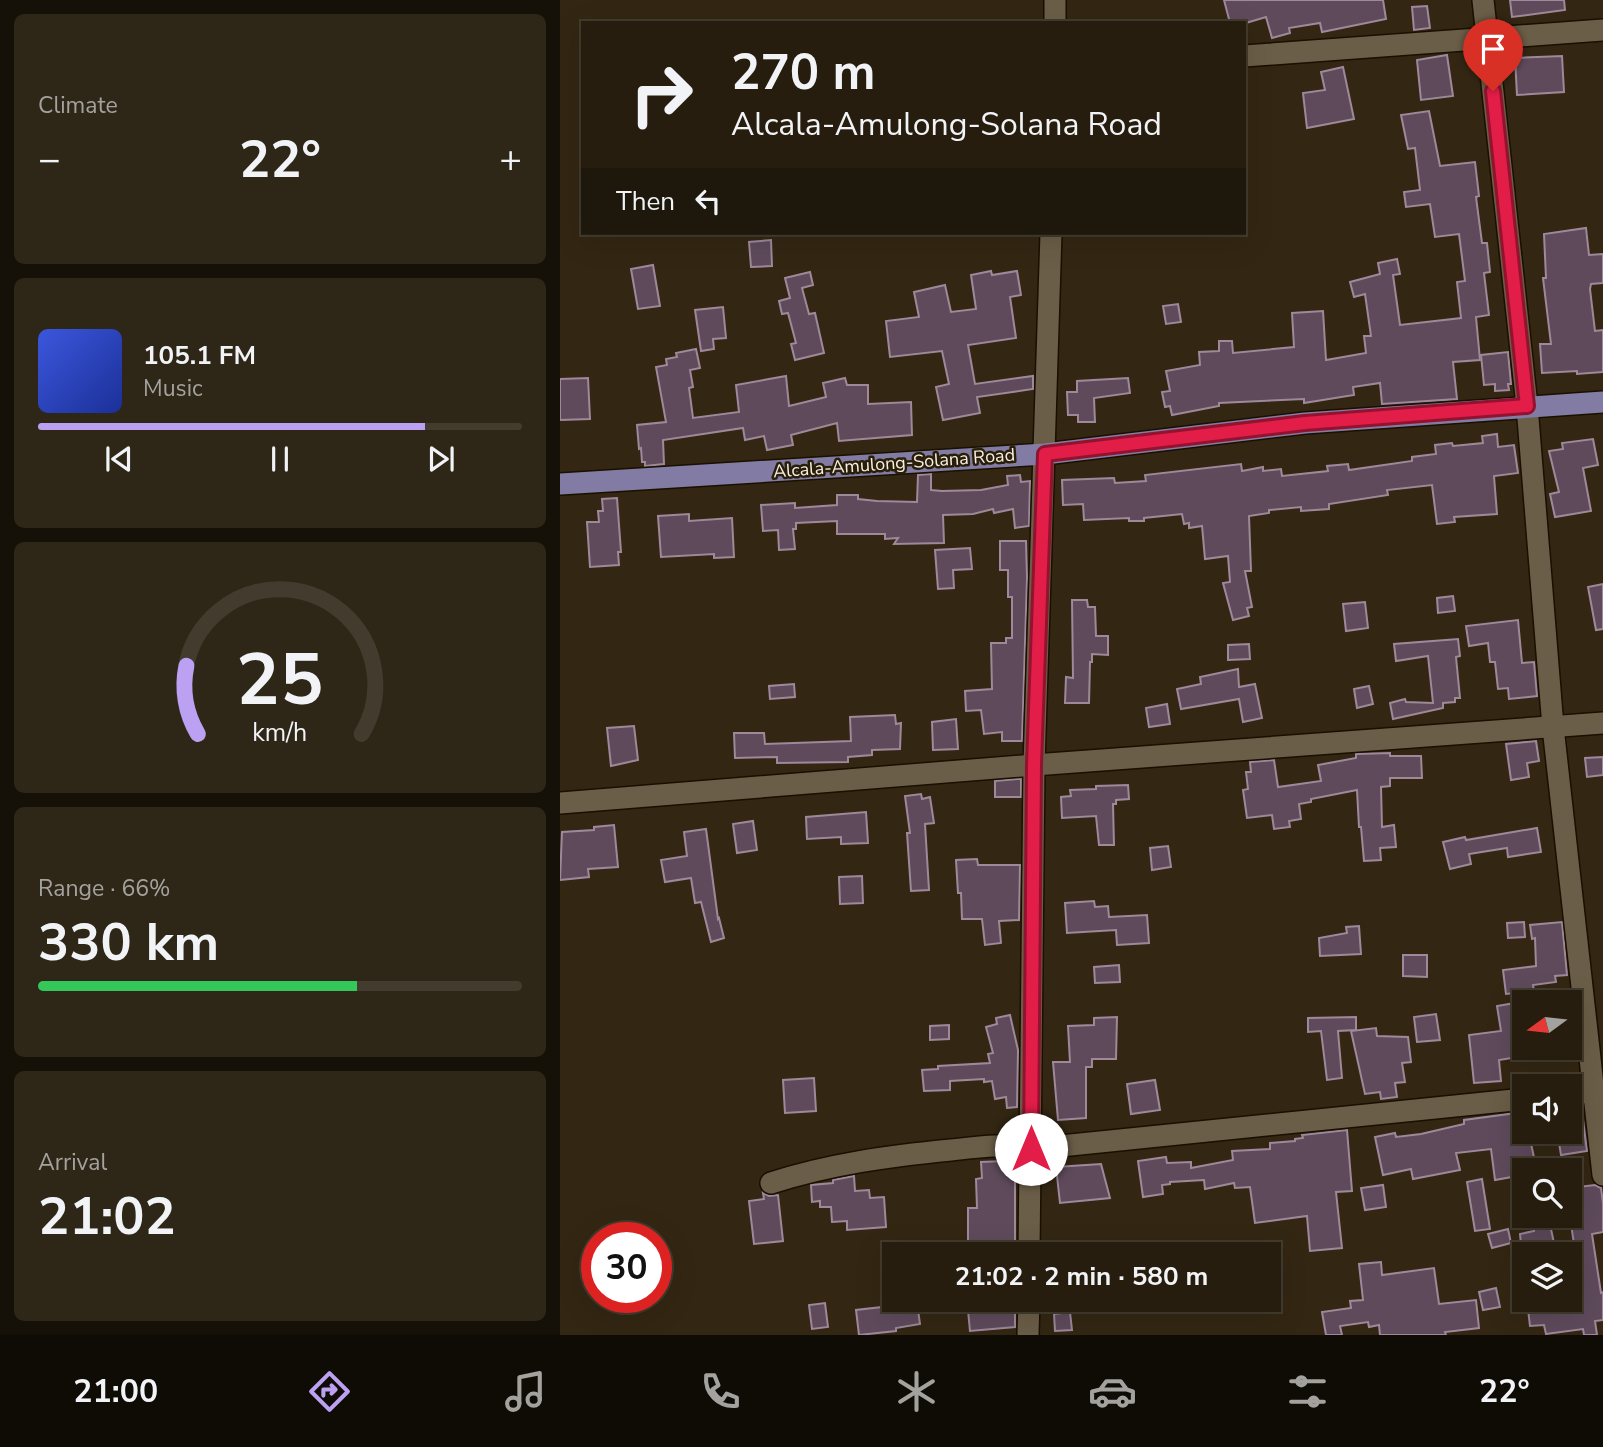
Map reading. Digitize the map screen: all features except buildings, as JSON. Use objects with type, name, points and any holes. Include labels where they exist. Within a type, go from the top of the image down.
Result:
[{"type":"main road","name":"Alcala-Amulong-Solana Road","points":[[560,484],[1045,454],[1305,423],[1603,402]]},
{"type":"street","points":[[1055,0],[1055,21]]},
{"type":"street","points":[[1483,0],[1527,406],[1553,727],[1598,1091],[1603,1175]]},
{"type":"street","points":[[1246,56],[1603,30]]},
{"type":"street","points":[[1029,1242],[1034,765],[1051,235]]},
{"type":"street","points":[[560,803],[1603,723]]},
{"type":"street","points":[[771,1183],[804,1172],[875,1158],[998,1145],[1031,1149],[1512,1100]]},
{"type":"street","points":[[1028,1312],[1028,1335]]},
{"type":"route","points":[[1031,1149],[1034,765],[1045,454],[1305,423],[1527,406],[1493,91]]}]
